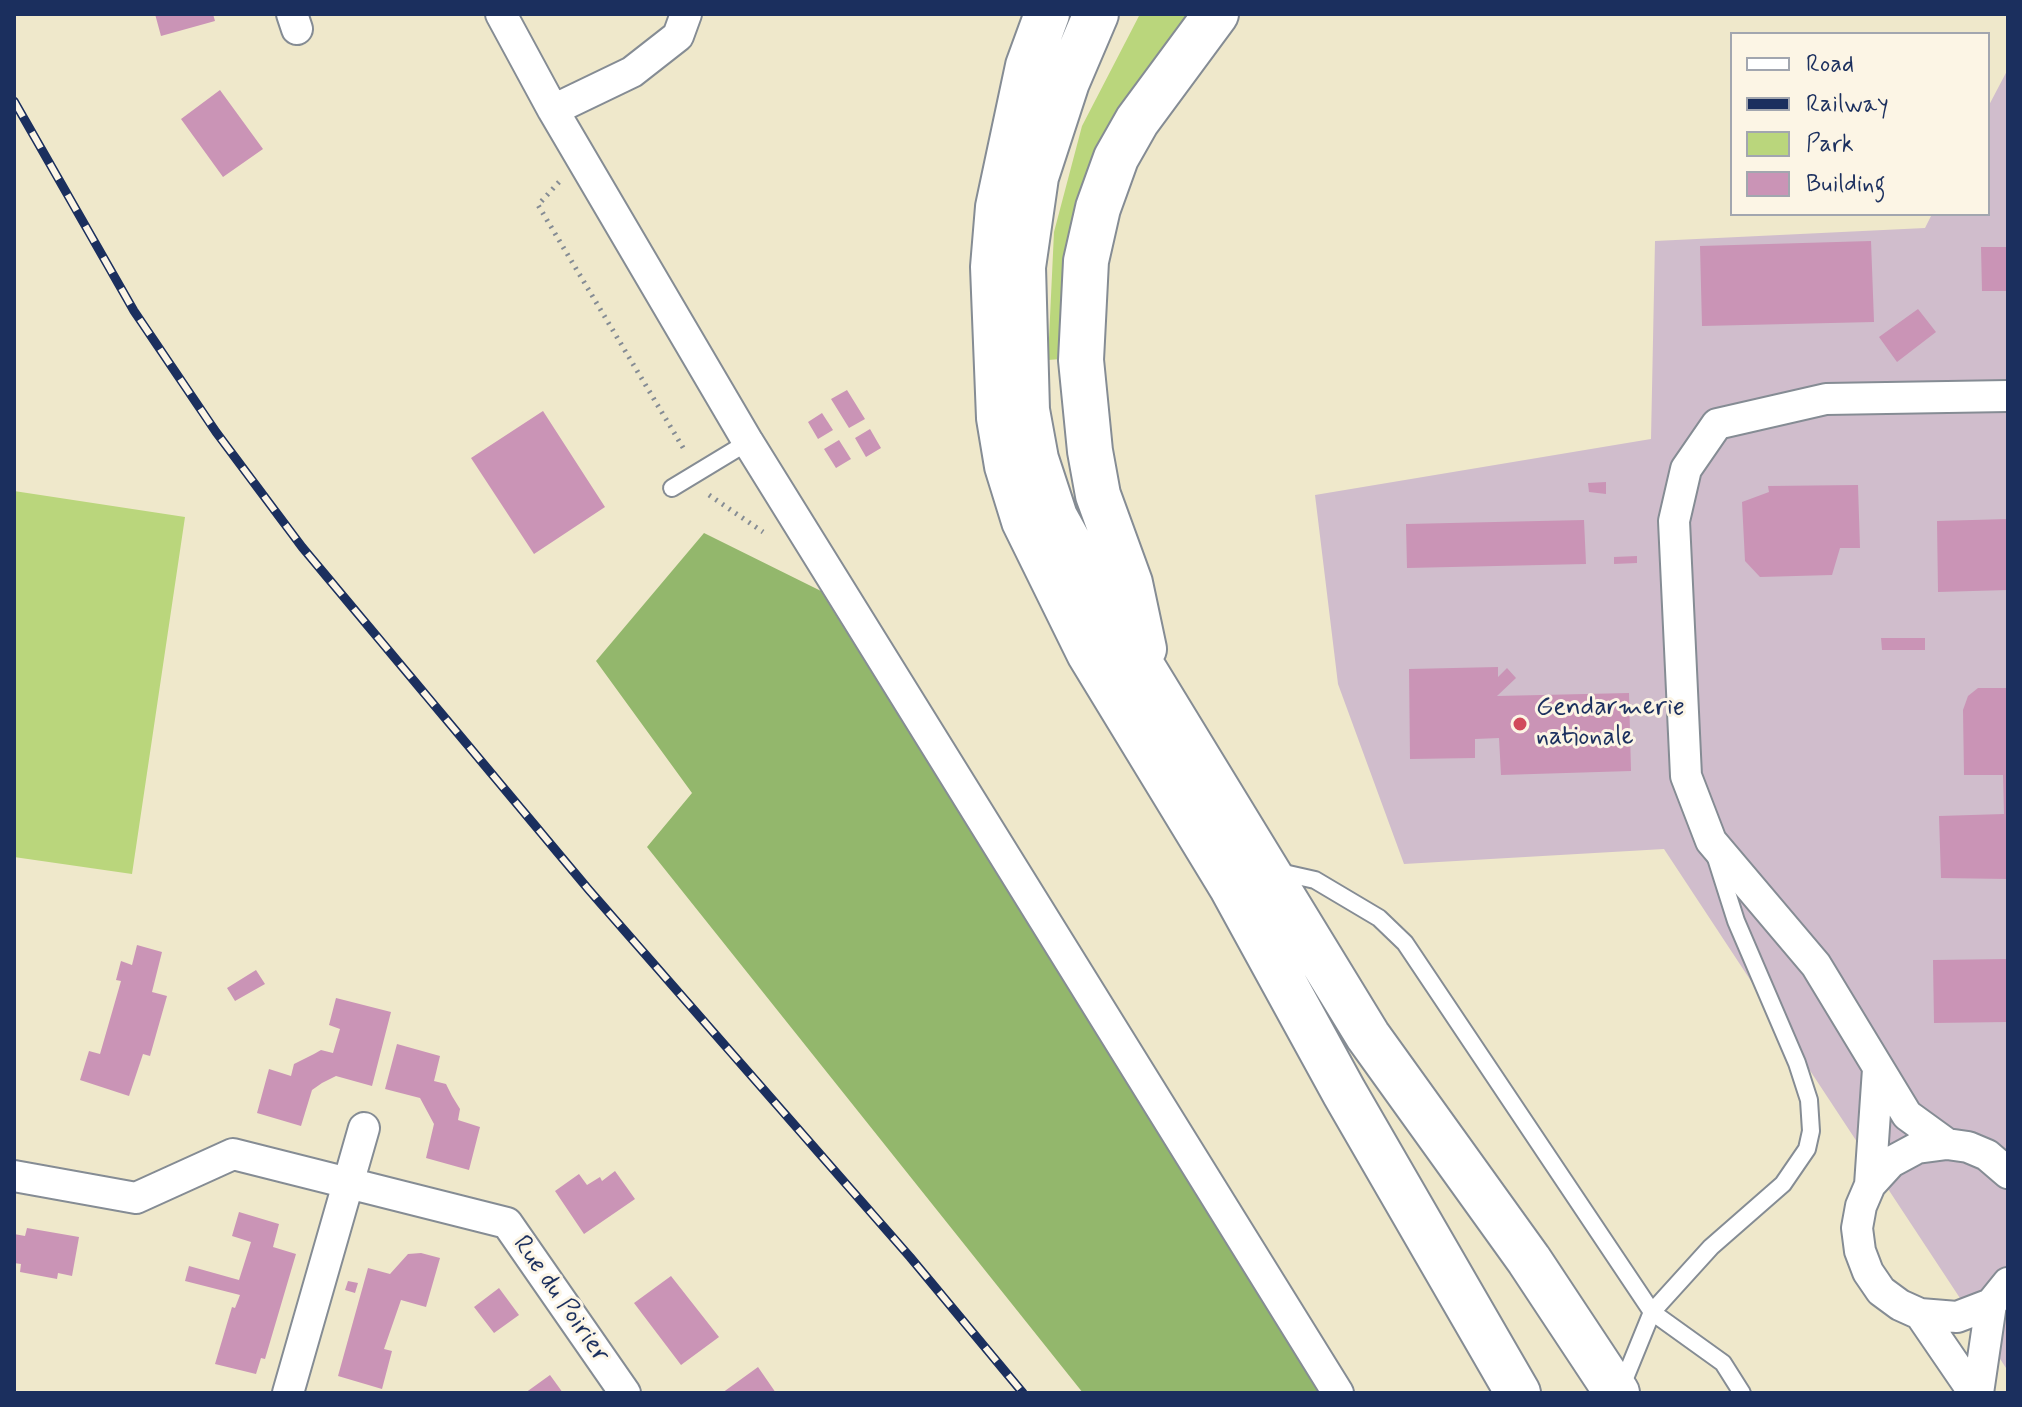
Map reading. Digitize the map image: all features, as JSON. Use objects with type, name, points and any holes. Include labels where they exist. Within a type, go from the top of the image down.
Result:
[{"type":"highway","points":[[1047,14],[1028,66],[998,207],[993,267],[994,367],[1007,466],[1024,521],[1089,653],[1231,886],[1344,1092],[1518,1393]]},
{"type":"highway","points":[[998,207],[1079,14]]},
{"type":"highway","points":[[1096,14],[1067,82],[1036,177],[1023,267],[1027,410],[1036,459],[1055,517],[1093,586],[1368,1036],[1529,1260],[1618,1393]]},
{"type":"highway","points":[[1149,675],[1130,583],[1098,495],[1090,451],[1081,360],[1086,261],[1098,208],[1116,158],[1137,121],[1216,14]]},
{"type":"street","points":[[501,14],[553,110],[748,442],[1338,1393]]},
{"type":"street","points":[[553,110],[632,72],[678,36],[686,14]]},
{"type":"street","points":[[2006,1169],[1987,1155],[1947,1144],[1907,1115],[1816,965],[1711,841],[1686,776],[1674,521],[1686,469],[1717,424],[1826,399],[2008,396]]},
{"type":"street","points":[[1870,1185],[1878,1069]]},
{"type":"street","points":[[288,1393],[364,1128]]},
{"type":"street","points":[[1947,1144],[1917,1148],[1891,1162],[1870,1185],[1861,1206],[1857,1228],[1860,1251],[1868,1272],[1881,1291],[1920,1314],[1976,1393]]},
{"type":"street","name":"Rue du Poirier","points":[[14,1176],[136,1198],[233,1154],[507,1223],[625,1393]]},
{"type":"street","points":[[1920,1314],[1957,1317],[2000,1294]]},
{"type":"street","points":[[1976,1393],[2000,1294]]},
{"type":"lane","points":[[672,488],[748,442]]},
{"type":"lane","points":[[1618,1393],[1652,1312],[1711,1247],[1783,1184],[1807,1149],[1811,1131],[1809,1100],[1797,1063],[1736,921],[1711,841]]},
{"type":"lane","points":[[1267,869],[1315,880],[1379,918],[1405,943],[1652,1312],[1723,1363],[1742,1393]]},
{"type":"path","points":[[581,157],[538,205],[697,473]]},
{"type":"shaded area","points":[[2008,69],[2008,1371],[1664,849],[1404,864],[1338,684],[1315,495],[1651,439],[1655,241],[1925,228],[1931,216],[1990,216],[1990,103]]},
{"type":"green space","points":[[1140,14],[1188,14],[1123,114],[1061,359],[1048,360],[1054,232],[1082,126]]},
{"type":"green space","points":[[14,491],[185,517],[132,874],[14,857]]},
{"type":"green space","points":[[704,533],[821,591],[1320,1393],[1083,1393],[647,847],[692,793],[596,661]]},
{"type":"building","points":[[155,14],[213,14],[215,21],[161,36]]},
{"type":"building","points":[[220,90],[263,149],[223,177],[181,119]]},
{"type":"building","points":[[1871,241],[1874,322],[1702,326],[1700,246]]},
{"type":"building","points":[[1981,247],[2008,247],[2008,291],[1982,291]]},
{"type":"building","points":[[1918,309],[1936,332],[1897,362],[1879,337]]},
{"type":"building","points":[[847,390],[865,419],[849,428],[831,399]]},
{"type":"building","points":[[543,411],[605,507],[534,554],[471,458]]},
{"type":"building","points":[[822,413],[833,430],[818,439],[808,422]]},
{"type":"building","points":[[870,429],[881,448],[866,457],[855,438]]},
{"type":"building","points":[[839,440],[851,459],[836,468],[824,449]]},
{"type":"building","points":[[1606,482],[1606,494],[1589,492],[1588,483]]},
{"type":"building","points":[[1858,485],[1860,548],[1840,548],[1832,575],[1760,577],[1745,561],[1742,502],[1769,492],[1768,486]]},
{"type":"building","points":[[2008,519],[2008,590],[1938,592],[1937,521]]},
{"type":"building","points":[[1584,520],[1586,564],[1407,568],[1406,524]]},
{"type":"building","points":[[1637,556],[1637,563],[1614,564],[1614,557]]},
{"type":"building","points":[[1881,638],[1925,638],[1925,650],[1882,650]]},
{"type":"building","name":"Gendarmerie nationale","points":[[1498,667],[1498,677],[1507,668],[1516,678],[1497,696],[1629,693],[1631,771],[1501,775],[1499,738],[1475,739],[1475,758],[1410,759],[1409,669]]},
{"type":"building","points":[[1978,688],[2008,688],[2008,879],[1941,878],[1939,816],[2004,814],[2003,775],[1964,775],[1963,710],[1968,696]]},
{"type":"building","points":[[137,945],[162,952],[152,992],[167,996],[150,1056],[143,1054],[129,1096],[80,1080],[89,1051],[100,1054],[121,981],[116,980],[121,961],[132,965]]},
{"type":"building","points":[[2008,959],[2008,1022],[1934,1023],[1933,960]]},
{"type":"building","points":[[256,970],[265,984],[235,1001],[227,988]]},
{"type":"building","points":[[336,998],[391,1012],[372,1086],[336,1076],[322,1083],[312,1090],[301,1126],[257,1113],[269,1069],[291,1076],[294,1064],[321,1050],[333,1053],[340,1029],[329,1025]]},
{"type":"building","points":[[397,1044],[440,1056],[434,1081],[446,1084],[460,1109],[458,1120],[480,1127],[469,1170],[426,1158],[434,1124],[420,1098],[385,1089]]},
{"type":"building","points":[[615,1171],[635,1199],[584,1234],[555,1191],[579,1174],[587,1185],[600,1177],[602,1181]]},
{"type":"building","points":[[239,1212],[279,1224],[273,1247],[296,1254],[265,1359],[261,1358],[256,1374],[215,1364],[232,1307],[235,1308],[240,1295],[185,1281],[189,1266],[239,1280],[251,1242],[232,1236]]},
{"type":"building","points":[[27,1228],[79,1237],[72,1276],[58,1273],[57,1279],[20,1272],[21,1264],[14,1263],[14,1234],[25,1236]]},
{"type":"building","points":[[421,1253],[440,1258],[426,1307],[401,1300],[384,1349],[392,1351],[382,1389],[338,1376],[368,1268],[390,1274],[408,1254]]},
{"type":"building","points":[[671,1276],[719,1337],[681,1365],[634,1303]]},
{"type":"building","points":[[348,1281],[358,1283],[355,1293],[345,1290]]},
{"type":"building","points":[[499,1288],[519,1315],[494,1333],[474,1307]]},
{"type":"building","points":[[758,1367],[776,1393],[722,1393]]},
{"type":"building","points":[[550,1375],[563,1393],[525,1393]]},
{"type":"railway","points":[[14,101],[134,311],[216,432],[302,547],[589,890],[910,1257],[1023,1393]]},
{"type":"place","name":"Gendarmerie nationale","points":[[1520,724]]}]
